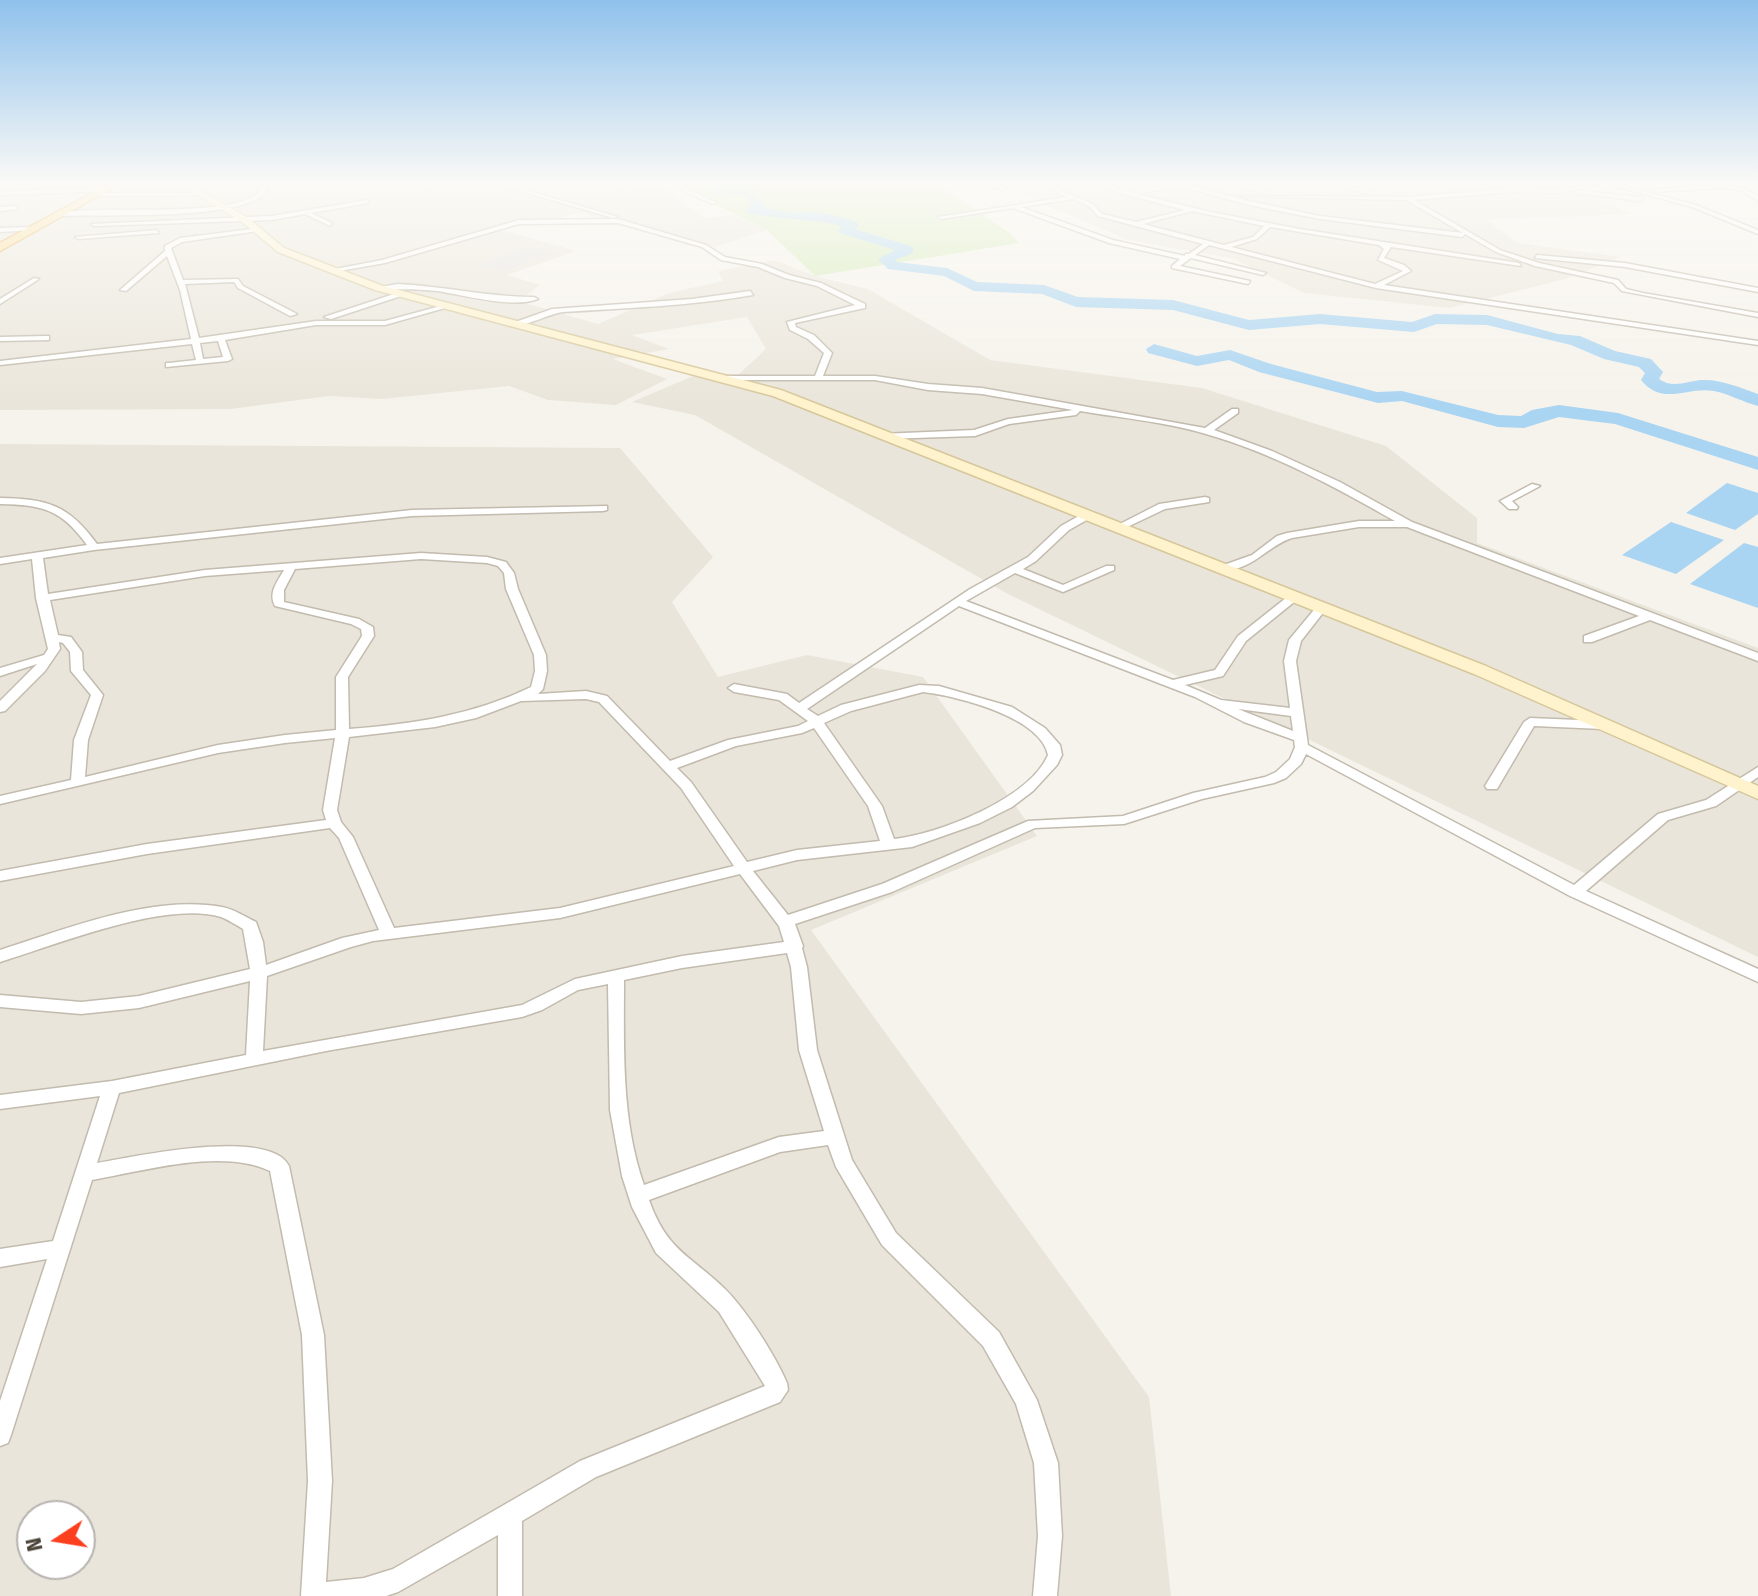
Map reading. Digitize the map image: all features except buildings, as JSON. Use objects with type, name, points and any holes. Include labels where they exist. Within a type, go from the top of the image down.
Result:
[{"type":"main road","points":[[303,258],[400,295],[777,393],[1480,670],[1758,793]]},
{"type":"street","points":[[124,290],[160,258]]},
{"type":"street","points":[[171,258],[181,282],[200,362]]},
{"type":"street","points":[[333,270],[394,258]]},
{"type":"street","points":[[722,258],[760,265],[787,277],[819,284],[862,306],[791,322],[793,328],[811,337],[828,353],[818,377]]},
{"type":"street","points":[[1183,258],[1174,267],[1248,282]]},
{"type":"street","points":[[1192,258],[1263,273]]},
{"type":"street","points":[[1266,258],[1376,286],[1756,342]]},
{"type":"street","points":[[1376,286],[1408,271],[1380,258]]},
{"type":"street","points":[[1477,258],[1537,265]]},
{"type":"street","points":[[1518,258],[1610,279],[1619,283],[1624,290],[1651,297],[1758,315]]},
{"type":"street","points":[[1542,258],[1625,265],[1758,290]]},
{"type":"street","points":[[1239,288],[1263,273],[1286,264]]},
{"type":"street","points":[[0,302],[36,279]]},
{"type":"street","points":[[181,282],[236,280],[240,287],[293,314]]},
{"type":"street","points":[[379,288],[402,286],[483,298],[534,299]]},
{"type":"street","points":[[514,324],[552,311],[682,302],[750,293]]},
{"type":"street","points":[[316,323],[332,314],[400,295]]},
{"type":"street","points":[[0,363],[221,338],[316,323],[385,323],[448,306]]},
{"type":"street","points":[[0,351],[25,338]]},
{"type":"street","points":[[0,339],[46,338]]},
{"type":"street","points":[[169,365],[228,359],[221,338]]},
{"type":"street","points":[[720,378],[875,378],[928,387],[982,391],[1207,431],[1269,453],[1337,484],[1408,524],[1758,657]]},
{"type":"street","points":[[883,436],[975,433],[1008,422],[1088,410]]},
{"type":"street","points":[[1207,431],[1235,411]]},
{"type":"street","points":[[1513,507],[1505,501],[1525,496],[1535,486]]},
{"type":"street","points":[[1119,527],[1163,506],[1205,500]]},
{"type":"street","points":[[0,501],[54,505],[78,524],[94,547]]},
{"type":"street","points":[[0,561],[94,547],[412,513],[603,508]]},
{"type":"street","points":[[801,707],[958,602],[1043,550],[1065,528],[1088,515]]},
{"type":"street","points":[[1225,568],[1256,557],[1281,538],[1291,535],[1359,524],[1408,524]]},
{"type":"street","points":[[2,704],[54,649],[37,583],[37,554]]},
{"type":"street","points":[[0,800],[193,753],[440,721],[521,698],[537,689],[541,671],[540,655],[512,589],[509,573],[502,564],[459,557],[421,556],[174,576],[42,598]]},
{"type":"street","points":[[291,567],[278,590],[276,598],[279,604],[355,621],[367,627],[368,636],[342,677],[343,732],[330,810],[334,823],[346,837],[389,934]]},
{"type":"street","points":[[1014,569],[1063,589],[1110,568]]},
{"type":"street","points":[[1171,683],[1219,673],[1242,639],[1295,596]]},
{"type":"street","points":[[958,602],[1218,702],[1302,743],[1575,892],[1758,976]]},
{"type":"street","points":[[785,922],[887,888],[1033,824],[1124,820],[1198,796],[1269,780],[1289,769],[1302,743],[1290,661],[1292,647],[1322,607]]},
{"type":"street","points":[[1588,639],[1650,616]]},
{"type":"street","points":[[53,638],[67,640],[73,646],[77,671],[97,695],[81,740],[78,783]]},
{"type":"street","points":[[0,672],[49,657]]},
{"type":"street","points":[[734,688],[783,697],[801,707],[816,721],[875,806],[889,846]]},
{"type":"street","points":[[0,1001],[81,1008],[139,1002],[259,973],[348,942],[560,913],[797,855],[889,846],[938,833],[1007,804],[1052,762],[1053,745],[1040,731],[1007,710],[923,688],[846,708],[802,729],[733,743],[669,766]]},
{"type":"street","points":[[521,698],[596,695],[686,785],[743,868],[785,922],[795,946],[808,1050],[834,1137],[857,1189],[889,1239],[991,1339],[1026,1400],[1046,1463],[1050,1536],[1045,1596]]},
{"type":"street","points":[[1218,702],[1296,713]]},
{"type":"street","points":[[1492,786],[1530,722],[1603,725]]},
{"type":"street","points":[[1575,892],[1663,817],[1704,806],[1758,771]]},
{"type":"street","points":[[0,876],[147,849],[334,823]]},
{"type":"street","points":[[0,956],[132,917],[173,912],[224,912],[250,926],[255,942],[259,973],[254,1059]]},
{"type":"street","points":[[0,1102],[112,1088],[522,1011],[537,1007],[567,987],[682,962],[795,946]]},
{"type":"street","points":[[85,1173],[230,1152],[266,1157],[279,1166],[313,1335],[320,1481],[313,1596],[364,1590],[398,1580],[588,1469],[772,1395],[777,1390],[776,1383],[720,1298],[663,1247],[628,1169],[618,1108],[616,976]]},
{"type":"street","points":[[0,1434],[112,1088]]},
{"type":"street","points":[[639,1195],[779,1145],[834,1137]]},
{"type":"street","points":[[0,1258],[62,1248]]},
{"type":"street","points":[[510,1515],[510,1596]]},
{"type":"shaded area","points":[[0,258],[555,258],[507,275],[540,285],[518,301],[598,324],[669,293],[723,281],[718,271],[774,260],[815,276],[868,289],[990,360],[1202,388],[1386,446],[1477,518],[1477,543],[1758,648],[1758,957],[1008,594],[695,415],[632,402],[693,376],[739,374],[766,349],[747,317],[632,335],[669,349],[613,359],[667,379],[616,405],[548,400],[509,386],[382,399],[329,396],[231,409],[0,410]]},
{"type":"shaded area","points":[[497,258],[543,258],[504,271],[477,265]]},
{"type":"shaded area","points":[[1231,258],[1617,258],[1565,279],[1450,308],[1304,293]]},
{"type":"shaded area","points":[[0,444],[620,448],[713,557],[672,602],[718,677],[807,655],[923,677],[1037,836],[811,930],[1149,1397],[1171,1596],[0,1596]]},
{"type":"green space","points":[[797,258],[923,258],[815,276]]},
{"type":"water","points":[[1727,483],[1758,493],[1758,514],[1735,530],[1686,513]]},
{"type":"water","points":[[1671,522],[1724,540],[1676,574],[1622,555]]},
{"type":"water","points":[[1744,543],[1758,547],[1758,608],[1690,584]]},
{"type":"waterway","points":[[886,258],[893,266],[947,272],[974,286],[1044,290],[1076,302],[1173,305],[1249,325],[1320,319],[1414,327],[1435,319],[1487,320],[1558,339],[1574,340],[1610,355],[1645,363],[1654,372],[1650,380],[1663,389],[1710,385],[1758,400]]},
{"type":"waterway","points":[[1154,349],[1197,361],[1230,355],[1265,368],[1378,398],[1402,396],[1498,421],[1524,422],[1539,414],[1559,411],[1618,419],[1758,464]]}]
